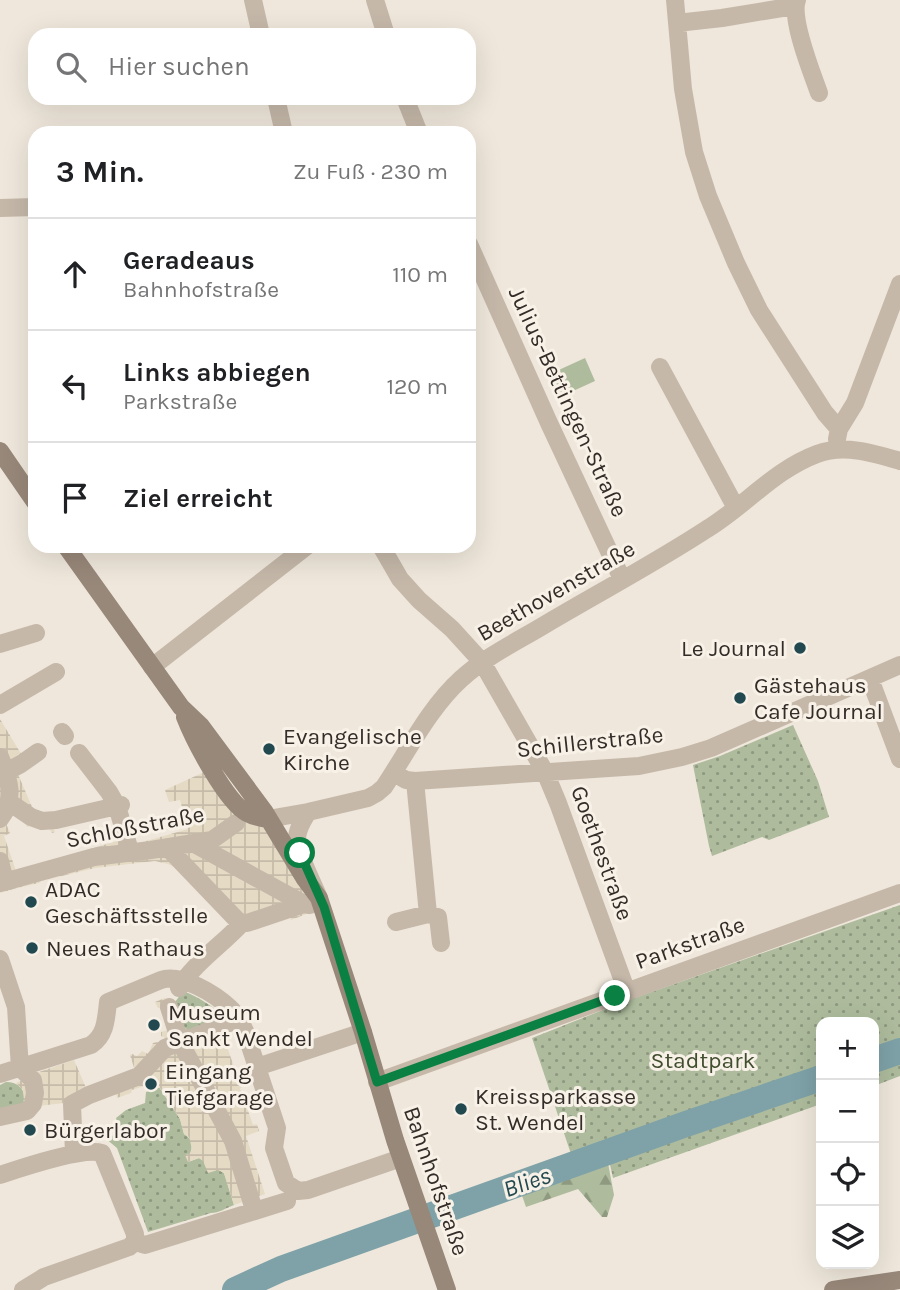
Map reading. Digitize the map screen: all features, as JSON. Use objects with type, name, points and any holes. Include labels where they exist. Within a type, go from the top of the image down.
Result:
[{"type":"main road","points":[[0,451],[28,492]]},
{"type":"main road","points":[[71,553],[181,707],[208,764],[236,804],[245,813],[268,819]]},
{"type":"main road","name":"Bahnhofstraße","points":[[268,819],[316,903],[363,1032],[401,1158],[446,1287]]},
{"type":"main road","points":[[833,1290],[900,1280]]},
{"type":"street","points":[[253,0],[259,28]]},
{"type":"street","points":[[375,0],[384,28]]},
{"type":"street","points":[[676,0],[683,89],[694,152],[708,196],[759,310],[825,413],[839,429]]},
{"type":"street","points":[[677,23],[722,18],[796,3],[798,30],[819,93]]},
{"type":"street","points":[[278,105],[282,126]]},
{"type":"street","points":[[408,105],[416,126]]},
{"type":"street","points":[[0,208],[28,208]]},
{"type":"street","name":"Julius-Bettingen-Straße","points":[[476,260],[622,579]]},
{"type":"street","points":[[835,449],[839,429],[855,403],[900,284]]},
{"type":"street","points":[[660,367],[736,508]]},
{"type":"street","name":"Beethovenstraße","points":[[268,819],[368,798],[377,793],[384,787],[443,699],[461,679],[482,663],[711,527],[777,475],[809,457],[835,449],[853,450],[900,461]]},
{"type":"street","points":[[152,667],[298,553]]},
{"type":"street","name":"Goethestraße","points":[[385,553],[400,579],[452,629],[482,663],[545,772],[627,992]]},
{"type":"street","points":[[0,644],[36,633]]},
{"type":"street","name":"Schillerstraße","points":[[394,772],[405,780],[415,781],[639,766],[682,757],[711,748],[900,665]]},
{"type":"street","points":[[0,705],[57,672]]},
{"type":"street","points":[[870,679],[900,758]]},
{"type":"street","points":[[0,819],[9,802],[10,787],[3,765],[21,764],[38,752]]},
{"type":"street","points":[[79,753],[119,806],[130,851]]},
{"type":"street","points":[[415,781],[428,914]]},
{"type":"street","points":[[9,802],[42,821],[119,806]]},
{"type":"street","name":"Bahnhofstraße","points":[[307,812],[297,839],[316,903]]},
{"type":"street","name":"Schloßstraße","points":[[3,882],[41,877],[94,857],[212,840],[236,824]]},
{"type":"street","points":[[193,843],[316,903]]},
{"type":"street","points":[[167,847],[242,923]]},
{"type":"street","points":[[0,861],[3,882]]},
{"type":"street","name":"Parkstraße","points":[[377,1082],[900,893]]},
{"type":"street","points":[[181,985],[212,950],[242,923],[316,903]]},
{"type":"street","points":[[396,922],[428,914],[438,917],[440,943]]},
{"type":"street","points":[[0,959],[6,995],[16,1007],[20,1068],[33,1080],[35,1093],[33,1104],[27,1111],[0,1117]]},
{"type":"street","points":[[0,1074],[91,1045],[99,1040],[106,1023],[108,1002],[167,978],[181,985],[201,988],[223,1002],[246,1031],[276,1128],[274,1148],[287,1192]]},
{"type":"street","points":[[169,1007],[180,1042],[233,1141],[254,1210]]},
{"type":"street","points":[[74,1154],[72,1104],[139,1076],[165,1048],[239,1019]]},
{"type":"street","points":[[257,1067],[363,1032]]},
{"type":"street","points":[[0,1175],[74,1154],[95,1151],[102,1153],[135,1234],[135,1242]]},
{"type":"street","points":[[135,1242],[145,1244],[254,1210],[287,1192],[308,1190],[401,1158]]},
{"type":"street","points":[[23,1290],[44,1277],[129,1247],[135,1242]]},
{"type":"green space","points":[[585,358],[595,381],[560,397],[550,374]]},
{"type":"green space","points":[[793,725],[818,781],[829,817],[769,840],[762,837],[712,856],[693,765]]},
{"type":"green space","name":"Stadtpark","points":[[900,905],[900,1076],[879,1084],[879,1017],[816,1017],[816,1106],[613,1178],[605,1142],[571,1154],[532,1038],[623,1002]]},
{"type":"green space","points":[[183,991],[208,1004],[229,1021],[193,1034],[178,1023],[173,1005]]},
{"type":"green space","points":[[6,1082],[16,1084],[22,1089],[24,1101],[22,1106],[0,1111],[0,1085]]},
{"type":"green space","points":[[159,1087],[180,1119],[184,1134],[190,1140],[192,1146],[188,1162],[199,1158],[224,1173],[234,1205],[148,1232],[117,1148],[105,1138],[121,1133],[116,1118],[126,1110],[145,1103],[146,1092]]},
{"type":"green space","points":[[605,1154],[614,1195],[607,1217],[602,1217],[578,1189],[526,1207],[518,1184]]},
{"type":"shaded area","points":[[0,719],[23,757],[17,772],[33,809],[55,832],[52,833],[48,826],[36,824],[27,827],[22,814],[9,816],[5,821],[10,833],[4,836],[16,871],[117,841],[110,812],[136,844],[188,829],[180,800],[169,802],[165,790],[202,773],[208,764],[258,817],[305,879],[309,913],[291,920],[290,916],[238,934],[182,871],[155,861],[95,868],[0,893]]},
{"type":"shaded area","points":[[165,998],[178,1023],[193,1034],[221,1030],[237,1075],[247,1072],[251,1083],[240,1088],[253,1125],[257,1124],[259,1131],[246,1136],[265,1194],[234,1205],[224,1173],[218,1170],[208,1173],[199,1158],[188,1162],[185,1155],[192,1149],[189,1137],[184,1134],[180,1119],[160,1088],[156,1088],[156,1077],[151,1074],[143,1083],[144,1086],[117,1098],[116,1093],[91,1100],[38,1106],[24,1101],[23,1090],[16,1083],[74,1060],[87,1090],[136,1074],[130,1055],[137,1056],[142,1051],[148,1054],[153,1043],[164,1046],[167,1039],[161,1036],[161,1032],[168,1030],[155,1002]]},
{"type":"waterway","name":"Blies","points":[[879,1058],[900,1051]]},
{"type":"waterway","name":"Blies","points":[[235,1290],[281,1269],[816,1080]]},
{"type":"place","name":"Le Journal","points":[[800,648]]},
{"type":"place","name":"Gästehaus Cafe Journal","points":[[740,698]]},
{"type":"place","name":"Evangelische Kirche","points":[[269,749]]},
{"type":"place","name":"ADAC Geschäftsstelle","points":[[31,902]]},
{"type":"place","name":"Neues Rathaus","points":[[32,948]]},
{"type":"place","name":"Museum Sankt Wendel","points":[[154,1025]]},
{"type":"place","name":"Eingang Tiefgarage","points":[[151,1084]]},
{"type":"place","name":"Kreissparkasse St. Wendel","points":[[461,1109]]},
{"type":"place","name":"Bürgerlabor","points":[[30,1130]]},
{"type":"route","points":[[300,853],[324,907],[377,1082],[615,996]]}]
